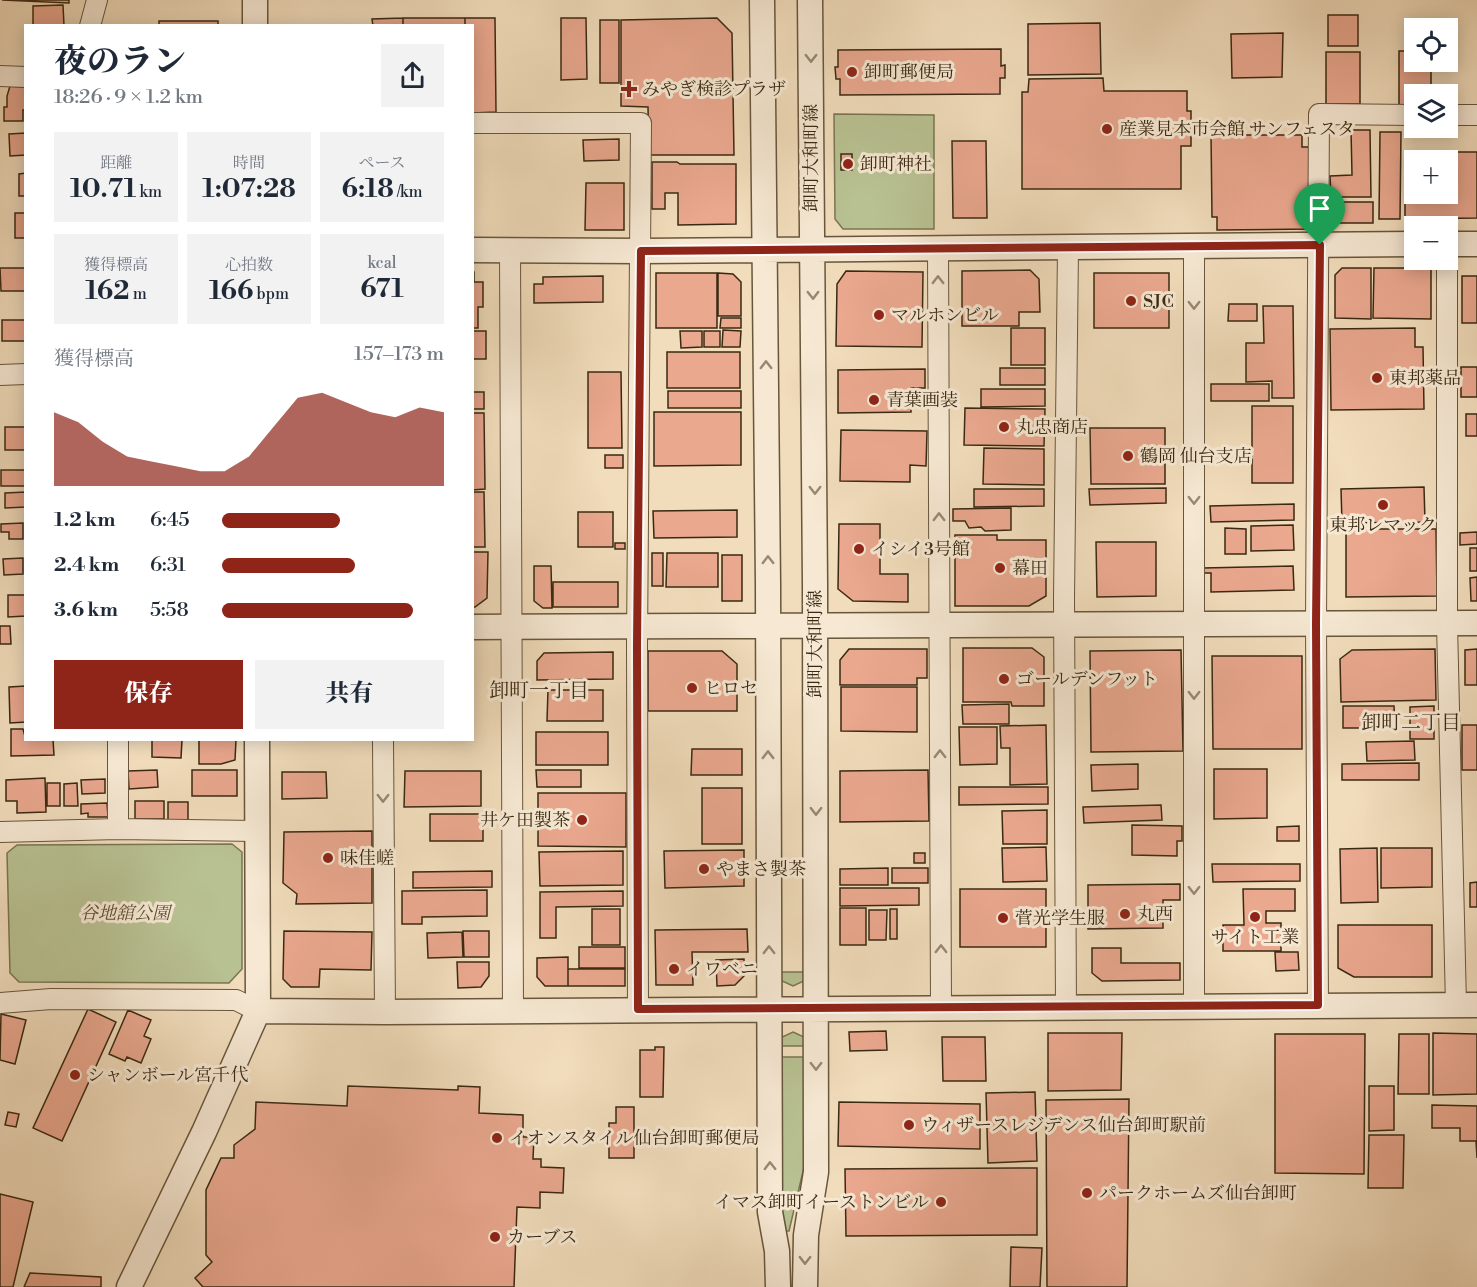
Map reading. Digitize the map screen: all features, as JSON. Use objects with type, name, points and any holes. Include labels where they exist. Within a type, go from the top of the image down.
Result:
[{"type":"street","points":[[91,24],[97,0]]},
{"type":"street","points":[[255,0],[255,24]]},
{"type":"street","points":[[762,0],[768,626],[770,1212],[777,1251],[778,1287]]},
{"type":"street","name":"卸町大和町線","points":[[805,1287],[806,1234],[816,1172],[816,626],[810,0]]},
{"type":"street","points":[[0,76],[24,76]]},
{"type":"street","points":[[1318,1005],[1316,624],[1320,114],[1404,115]]},
{"type":"street","points":[[1458,115],[1477,115]]},
{"type":"street","points":[[474,123],[641,123],[637,627],[638,1009]]},
{"type":"street","points":[[474,250],[641,251],[764,248],[1068,248],[1404,244]]},
{"type":"street","points":[[1458,244],[1477,244]]},
{"type":"street","points":[[1194,247],[1194,1006]]},
{"type":"street","points":[[938,248],[941,1007]]},
{"type":"street","points":[[1066,1008],[1064,624],[1068,248]]},
{"type":"street","points":[[510,250],[513,1010]]},
{"type":"street","points":[[0,1003],[51,999],[236,1000],[258,1011],[385,1012],[1466,1005],[1447,624],[1447,270]]},
{"type":"street","points":[[0,375],[24,374]]},
{"type":"street","points":[[474,627],[1477,623]]},
{"type":"street","points":[[118,741],[118,829]]},
{"type":"street","points":[[129,1287],[204,1132],[258,1011],[257,741]]},
{"type":"street","points":[[383,741],[385,1012]]},
{"type":"street","points":[[0,832],[118,829],[256,831]]},
{"type":"green space","points":[[834,114],[934,115],[934,229],[843,229],[835,219]]},
{"type":"green space","name":"谷地舘公園","points":[[232,844],[242,852],[242,969],[229,983],[19,982],[10,973],[7,853],[17,845]]},
{"type":"green space","points":[[778,972],[809,972],[806,980],[793,986],[782,981]]},
{"type":"green space","points":[[793,1032],[804,1037],[808,1046],[778,1046],[780,1038]]},
{"type":"green space","points":[[778,1057],[808,1057],[808,1150],[789,1231],[782,1231]]},
{"type":"building","points":[[2,0],[69,0],[69,3]]},
{"type":"building","points":[[63,5],[64,24],[33,24],[33,6]]},
{"type":"building","points":[[1328,15],[1358,15],[1358,46],[1328,46]]},
{"type":"building","points":[[403,18],[465,18],[465,24],[403,24]]},
{"type":"building","points":[[403,18],[403,24],[373,24],[372,19]]},
{"type":"building","points":[[465,18],[495,18],[496,112],[474,113],[474,24],[465,24]]},
{"type":"building","points":[[561,18],[586,18],[587,79],[561,80]]},
{"type":"building","points":[[717,18],[732,33],[734,155],[649,155],[648,107],[621,106],[621,20]]},
{"type":"building","points":[[600,20],[619,20],[619,83],[600,83]]},
{"type":"building","points":[[159,21],[218,21],[218,24],[159,24]]},
{"type":"building","points":[[1100,23],[1101,74],[1028,75],[1028,24]]},
{"type":"building","points":[[1283,33],[1282,77],[1232,78],[1231,34]]},
{"type":"building","points":[[1001,49],[1001,66],[1005,65],[1005,78],[1000,78],[1000,94],[840,95],[840,79],[836,79],[835,67],[838,67],[838,50]]},
{"type":"building","points":[[1399,51],[1404,51],[1404,72],[1431,72],[1431,84],[1404,84],[1404,105],[1399,105]]},
{"type":"building","points":[[1326,52],[1360,52],[1360,104],[1326,104]]},
{"type":"building","name":"産業見本市会館 サンフェスタ","points":[[1103,78],[1104,91],[1187,91],[1187,111],[1191,111],[1191,146],[1181,146],[1181,189],[1022,189],[1022,92],[1028,92],[1029,79]]},
{"type":"building","points":[[10,86],[24,87],[23,121],[4,121]]},
{"type":"building","points":[[1351,130],[1370,130],[1371,197],[1331,197],[1330,176],[1352,175]]},
{"type":"building","points":[[1380,132],[1401,132],[1400,219],[1379,219]]},
{"type":"building","points":[[24,133],[24,155],[10,156],[9,134]]},
{"type":"building","points":[[1211,135],[1302,135],[1302,147],[1311,147],[1311,229],[1217,230],[1217,217],[1212,217]]},
{"type":"building","points":[[619,139],[619,160],[584,161],[583,140]]},
{"type":"building","points":[[952,141],[986,141],[987,218],[953,218]]},
{"type":"building","points":[[1458,152],[1477,152],[1477,218],[1405,216],[1405,204],[1458,204]]},
{"type":"building","points":[[841,154],[852,154],[852,170],[841,170]]},
{"type":"building","points":[[652,162],[736,164],[736,224],[678,225],[678,193],[665,193],[665,209],[652,209]]},
{"type":"building","points":[[24,173],[24,196],[19,196],[19,174]]},
{"type":"building","points":[[586,183],[624,183],[624,230],[585,230]]},
{"type":"building","points":[[1335,202],[1373,202],[1373,223],[1335,223]]},
{"type":"building","points":[[15,213],[24,213],[24,238],[15,238]]},
{"type":"building","points":[[0,268],[24,268],[24,291],[1,291]]},
{"type":"building","points":[[1342,268],[1371,268],[1371,319],[1335,318],[1335,275]]},
{"type":"building","points":[[1374,268],[1431,270],[1431,319],[1373,318]]},
{"type":"building","points":[[1030,270],[1039,279],[1040,312],[1019,312],[1019,326],[962,326],[962,271]]},
{"type":"building","name":"マルホンビル","points":[[846,271],[923,272],[922,347],[836,346],[837,284]]},
{"type":"building","points":[[656,273],[717,273],[717,328],[656,328]]},
{"type":"building","points":[[718,273],[733,274],[741,282],[741,316],[718,316]]},
{"type":"building","name":"SJC","points":[[1094,273],[1169,273],[1169,328],[1094,328]]},
{"type":"building","points":[[603,276],[603,302],[534,303],[534,284],[543,284],[543,277]]},
{"type":"building","points":[[1462,276],[1477,276],[1477,323],[1462,323]]},
{"type":"building","points":[[474,282],[483,282],[483,307],[478,307],[478,328],[474,328]]},
{"type":"building","points":[[1229,304],[1257,304],[1257,321],[1228,321]]},
{"type":"building","points":[[1263,306],[1293,306],[1294,398],[1272,398],[1272,381],[1246,382],[1246,343],[1264,343]]},
{"type":"building","points":[[721,318],[741,318],[741,328],[720,328]]},
{"type":"building","points":[[2,320],[24,320],[24,341],[2,341]]},
{"type":"building","points":[[1011,328],[1045,328],[1045,365],[1011,365]]},
{"type":"building","name":"東邦薬品","points":[[1415,328],[1415,347],[1423,347],[1424,409],[1331,410],[1330,329]]},
{"type":"building","points":[[723,330],[741,331],[740,347],[722,347]]},
{"type":"building","points":[[474,331],[486,331],[486,359],[474,359]]},
{"type":"building","points":[[680,331],[702,331],[702,347],[681,348]]},
{"type":"building","points":[[704,331],[720,331],[720,347],[704,347]]},
{"type":"building","points":[[667,352],[740,352],[740,388],[667,388]]},
{"type":"building","points":[[1461,367],[1477,367],[1477,397],[1461,397]]},
{"type":"building","points":[[1000,368],[1045,368],[1045,385],[1000,385]]},
{"type":"building","name":"青葉画装","points":[[925,369],[925,388],[911,388],[911,412],[838,413],[838,370]]},
{"type":"building","points":[[588,372],[621,372],[622,448],[588,448]]},
{"type":"building","points":[[1211,384],[1269,384],[1269,401],[1211,401]]},
{"type":"building","points":[[981,389],[1045,389],[1045,406],[981,407]]},
{"type":"building","points":[[668,391],[741,391],[741,408],[668,408]]},
{"type":"building","points":[[474,392],[484,392],[484,409],[474,409]]},
{"type":"building","points":[[1252,406],[1293,406],[1293,483],[1252,483]]},
{"type":"building","name":"丸忠商店","points":[[965,408],[1045,409],[1044,446],[964,445]]},
{"type":"building","points":[[654,412],[741,412],[741,465],[654,466]]},
{"type":"building","points":[[474,413],[484,413],[485,489],[474,490]]},
{"type":"building","points":[[1466,414],[1477,414],[1477,436],[1466,436]]},
{"type":"building","points":[[5,427],[24,427],[24,450],[5,450]]},
{"type":"building","name":"鶴岡 仙台支店","points":[[1090,428],[1165,428],[1165,484],[1091,484]]},
{"type":"building","points":[[841,430],[927,431],[926,466],[910,465],[910,482],[840,481]]},
{"type":"building","points":[[984,448],[1044,449],[1044,485],[983,484]]},
{"type":"building","points":[[605,455],[623,455],[623,468],[605,468]]},
{"type":"building","points":[[1,470],[24,470],[24,486],[1,486]]},
{"type":"building","name":"東邦レマック","points":[[1424,487],[1425,522],[1342,523],[1341,489]]},
{"type":"building","points":[[1166,488],[1166,503],[1090,505],[1089,489]]},
{"type":"building","points":[[974,489],[1044,489],[1044,506],[974,507]]},
{"type":"building","points":[[24,492],[24,507],[5,508],[5,493]]},
{"type":"building","points":[[474,492],[484,492],[485,547],[474,547]]},
{"type":"building","points":[[1294,504],[1294,520],[1211,522],[1210,506]]},
{"type":"building","points":[[1011,508],[1011,530],[985,531],[981,527],[969,528],[965,521],[953,521],[953,509]]},
{"type":"building","points":[[737,510],[737,537],[654,538],[653,511]]},
{"type":"building","points":[[578,512],[613,512],[613,547],[578,547]]},
{"type":"building","points":[[23,523],[23,539],[9,539],[9,532],[1,532],[1,524]]},
{"type":"building","name":"イシイ3号館","points":[[839,524],[880,524],[880,574],[908,574],[908,602],[853,601],[838,589]]},
{"type":"building","points":[[1293,525],[1294,550],[1251,551],[1251,526]]},
{"type":"building","points":[[1225,528],[1246,529],[1246,554],[1225,554]]},
{"type":"building","points":[[1346,529],[1436,529],[1437,596],[1346,597]]},
{"type":"building","points":[[1477,532],[1477,544],[1460,545],[1460,533]]},
{"type":"building","name":"幕田","points":[[955,535],[997,535],[997,540],[1046,540],[1046,596],[1029,606],[955,606]]},
{"type":"building","points":[[1096,542],[1156,542],[1156,596],[1097,597]]},
{"type":"building","points":[[615,543],[625,543],[625,549],[615,549]]},
{"type":"building","points":[[1470,548],[1477,548],[1477,571],[1470,571]]},
{"type":"building","points":[[474,552],[488,552],[487,598],[475,607]]},
{"type":"building","points":[[652,553],[663,553],[663,586],[652,586]]},
{"type":"building","points":[[667,553],[718,553],[718,587],[666,587]]},
{"type":"building","points":[[722,555],[742,555],[742,601],[722,601]]},
{"type":"building","points":[[23,558],[23,574],[4,575],[3,559]]},
{"type":"building","points":[[534,566],[551,566],[552,608],[543,608],[534,601]]},
{"type":"building","points":[[1293,566],[1294,590],[1211,592],[1211,573],[1203,573],[1203,568]]},
{"type":"building","points":[[1477,577],[1477,601],[1471,601],[1470,578]]},
{"type":"building","points":[[553,582],[618,582],[618,607],[553,607]]},
{"type":"building","points":[[8,595],[24,595],[24,616],[8,617]]},
{"type":"building","points":[[0,626],[10,626],[11,644],[0,644]]},
{"type":"building","name":"ゴールデンフット","points":[[963,648],[1032,648],[1044,657],[1044,706],[1012,706],[1011,702],[963,702]]},
{"type":"building","points":[[849,649],[927,649],[927,678],[917,678],[917,685],[840,685],[840,660]]},
{"type":"building","points":[[1435,649],[1436,700],[1341,702],[1340,659],[1352,650]]},
{"type":"building","points":[[1477,649],[1477,685],[1465,685],[1465,650]]},
{"type":"building","points":[[1181,650],[1183,751],[1091,752],[1090,651]]},
{"type":"building","name":"ヒロセ","points":[[648,651],[722,651],[737,664],[737,711],[648,711]]},
{"type":"building","points":[[613,652],[613,679],[537,680],[537,661],[544,653]]},
{"type":"building","points":[[1212,656],[1302,656],[1302,749],[1213,749]]},
{"type":"building","points":[[24,686],[24,722],[10,723],[9,687]]},
{"type":"building","points":[[841,687],[917,687],[917,732],[841,731]]},
{"type":"building","points":[[548,690],[603,690],[603,721],[547,721]]},
{"type":"building","points":[[1009,704],[1009,724],[963,724],[962,705]]},
{"type":"building","points":[[1343,706],[1394,706],[1395,728],[1343,728]]},
{"type":"building","points":[[1434,706],[1434,739],[1410,739],[1410,707]]},
{"type":"building","points":[[1046,725],[1047,784],[1010,785],[1010,748],[1001,748],[1000,726]]},
{"type":"building","points":[[1462,725],[1477,725],[1477,770],[1462,770]]},
{"type":"building","points":[[959,727],[997,727],[997,764],[960,765]]},
{"type":"building","points":[[11,729],[23,729],[24,741],[53,741],[54,755],[11,756]]},
{"type":"building","points":[[536,732],[608,732],[608,765],[536,765]]},
{"type":"building","points":[[152,741],[182,741],[181,758],[152,757]]},
{"type":"building","points":[[199,741],[236,741],[235,760],[221,764],[199,764]]},
{"type":"building","points":[[1414,741],[1415,760],[1367,761],[1366,742]]},
{"type":"building","points":[[692,749],[742,749],[742,775],[691,775]]},
{"type":"building","points":[[1419,763],[1419,780],[1342,780],[1342,764]]},
{"type":"building","points":[[1138,764],[1138,789],[1092,791],[1091,765]]},
{"type":"building","points":[[1214,769],[1267,769],[1267,818],[1214,819]]},
{"type":"building","points":[[157,770],[158,787],[129,789],[128,771]]},
{"type":"building","points":[[192,770],[237,770],[237,796],[192,796]]},
{"type":"building","points":[[536,770],[581,770],[581,787],[537,787]]},
{"type":"building","points":[[928,770],[929,821],[840,822],[840,771]]},
{"type":"building","points":[[405,771],[481,771],[481,806],[404,807]]},
{"type":"building","points":[[282,772],[326,772],[327,798],[282,799]]},
{"type":"building","points":[[45,778],[46,812],[17,813],[17,801],[6,801],[6,780]]},
{"type":"building","points":[[105,779],[105,793],[82,794],[81,780]]},
{"type":"building","points":[[47,783],[60,783],[60,806],[47,806]]},
{"type":"building","points":[[77,783],[78,806],[64,806],[64,784]]},
{"type":"building","points":[[959,787],[1048,787],[1048,804],[959,805]]},
{"type":"building","points":[[702,788],[742,788],[742,844],[702,844]]},
{"type":"building","name":"井ケ田製茶","points":[[538,793],[626,793],[626,847],[538,846]]},
{"type":"building","points":[[135,801],[164,801],[164,819],[135,819]]},
{"type":"building","points":[[168,802],[188,802],[188,822],[168,822]]},
{"type":"building","points":[[107,803],[108,817],[88,817],[88,813],[81,814],[81,804]]},
{"type":"building","points":[[1161,805],[1162,820],[1084,823],[1083,807]]},
{"type":"building","points":[[1047,810],[1047,844],[1003,844],[1002,811]]},
{"type":"building","points":[[430,814],[483,814],[483,841],[430,841]]},
{"type":"building","points":[[1132,825],[1182,826],[1182,841],[1177,841],[1177,856],[1132,855]]},
{"type":"building","points":[[1299,826],[1299,841],[1277,841],[1277,827]]},
{"type":"building","name":"味佳嵯","points":[[372,831],[372,903],[296,904],[297,894],[283,883],[284,832]]},
{"type":"building","points":[[1046,847],[1047,881],[1003,882],[1002,848]]},
{"type":"building","points":[[1377,848],[1378,902],[1341,903],[1340,849]]},
{"type":"building","points":[[1381,848],[1432,848],[1432,887],[1381,888]]},
{"type":"building","name":"やまさ製茶","points":[[744,850],[744,886],[665,888],[664,851]]},
{"type":"building","points":[[623,851],[623,885],[540,886],[539,852]]},
{"type":"building","points":[[914,853],[925,853],[925,863],[914,863]]},
{"type":"building","points":[[1212,864],[1300,864],[1300,881],[1213,882]]},
{"type":"building","points":[[888,868],[888,885],[840,885],[840,869]]},
{"type":"building","points":[[892,868],[928,868],[928,883],[892,883]]},
{"type":"building","points":[[492,871],[492,887],[413,888],[413,872]]},
{"type":"building","points":[[1477,882],[1477,907],[1470,907],[1470,883]]},
{"type":"building","name":"丸西","points":[[1180,884],[1180,900],[1163,900],[1163,928],[1088,929],[1088,885]]},
{"type":"building","points":[[840,888],[919,888],[919,905],[840,906]]},
{"type":"building","name":"菅光学生服","points":[[960,889],[1046,889],[1046,947],[960,947]]},
{"type":"building","name":"サイト工業","points":[[1243,889],[1295,889],[1295,911],[1266,911],[1266,923],[1281,923],[1281,951],[1223,951],[1223,925],[1244,925]]},
{"type":"building","points":[[487,890],[487,916],[422,917],[422,924],[402,924],[402,891]]},
{"type":"building","points":[[623,891],[623,906],[556,907],[556,938],[540,938],[540,892]]},
{"type":"building","points":[[840,908],[866,908],[866,945],[840,945]]},
{"type":"building","points":[[592,909],[620,909],[620,945],[592,945]]},
{"type":"building","points":[[890,909],[897,909],[897,939],[890,939]]},
{"type":"building","points":[[869,910],[887,910],[886,940],[869,940]]},
{"type":"building","points":[[1338,925],[1432,925],[1432,977],[1354,977],[1338,968]]},
{"type":"building","name":"イワベニ","points":[[747,929],[748,952],[692,952],[693,985],[656,985],[655,930]]},
{"type":"building","points":[[284,931],[372,932],[371,970],[320,969],[319,987],[291,987],[283,979]]},
{"type":"building","points":[[463,931],[489,931],[489,957],[464,957]]},
{"type":"building","points":[[462,932],[463,957],[428,958],[427,933]]},
{"type":"building","points":[[579,947],[625,947],[625,968],[579,968]]},
{"type":"building","points":[[1092,948],[1121,948],[1121,963],[1180,963],[1180,980],[1102,981],[1092,973]]},
{"type":"building","points":[[1275,952],[1298,952],[1299,970],[1276,971]]},
{"type":"building","points":[[568,957],[568,986],[545,986],[537,977],[537,958]]},
{"type":"building","points":[[744,959],[744,976],[735,985],[717,986],[716,960]]},
{"type":"building","points":[[457,962],[489,962],[489,976],[481,987],[458,988]]},
{"type":"building","points":[[568,969],[625,969],[625,986],[568,986]]},
{"type":"building","name":"シャンボール宮千代","points":[[88,1009],[116,1022],[62,1141],[33,1128]]},
{"type":"building","points":[[128,1010],[151,1020],[144,1036],[151,1039],[141,1063],[127,1057],[125,1061],[109,1054]]},
{"type":"building","points":[[1,1014],[26,1020],[15,1064],[0,1060]]},
{"type":"building","points":[[886,1031],[887,1050],[850,1051],[849,1032]]},
{"type":"building","points":[[1048,1033],[1122,1033],[1121,1090],[1048,1091]]},
{"type":"building","points":[[1433,1033],[1477,1034],[1477,1094],[1433,1095]]},
{"type":"building","points":[[1275,1034],[1365,1034],[1364,1174],[1275,1173]]},
{"type":"building","points":[[1399,1034],[1429,1034],[1429,1094],[1398,1094]]},
{"type":"building","points":[[942,1037],[985,1037],[986,1081],[943,1081]]},
{"type":"building","points":[[655,1047],[664,1047],[663,1097],[640,1097],[640,1050],[655,1050]]},
{"type":"building","points":[[348,1086],[458,1090],[458,1086],[480,1087],[479,1113],[523,1115],[523,1137],[534,1137],[533,1159],[541,1159],[541,1167],[564,1168],[563,1193],[540,1192],[540,1208],[517,1207],[514,1287],[203,1287],[195,1278],[212,1262],[206,1255],[206,1190],[221,1158],[234,1158],[234,1145],[255,1129],[256,1102],[347,1106]]},
{"type":"building","points":[[1369,1086],[1394,1086],[1394,1130],[1369,1131]]},
{"type":"building","points":[[1035,1092],[1037,1161],[988,1163],[986,1093]]},
{"type":"building","name":"パークホームズ仙台卸町","points":[[1129,1099],[1127,1287],[1047,1287],[1046,1100]]},
{"type":"building","name":"ウィザースレジデンス仙台卸町駅前","points":[[839,1102],[980,1104],[980,1149],[838,1146]]},
{"type":"building","points":[[1432,1105],[1477,1106],[1477,1158],[1476,1141],[1460,1141],[1460,1128],[1432,1128]]},
{"type":"building","points":[[616,1107],[634,1107],[634,1158],[609,1158],[609,1123],[616,1123]]},
{"type":"building","points":[[8,1112],[19,1114],[16,1127],[5,1125]]},
{"type":"building","points":[[1369,1135],[1404,1135],[1403,1188],[1368,1188]]},
{"type":"building","name":"イマス卸町イーストンビル","points":[[1037,1168],[1037,1235],[846,1236],[845,1169]]},
{"type":"building","points":[[0,1194],[33,1202],[13,1287],[0,1287]]},
{"type":"building","points":[[1011,1247],[1042,1248],[1040,1287],[1010,1287]]},
{"type":"building","points":[[30,1273],[101,1277],[101,1287],[24,1287]]},
{"type":"place","name":"卸町郵便局","points":[[852,72]]},
{"type":"place","name":"みやぎ検診プラザ","points":[[629,89]]},
{"type":"place","name":"産業見本市会館 サンフェスタ","points":[[1107,129]]},
{"type":"place","name":"卸町神社","points":[[848,164]]},
{"type":"place","name":"SJC","points":[[1131,301]]},
{"type":"place","name":"マルホンビル","points":[[879,315]]},
{"type":"place","name":"東邦薬品","points":[[1377,378]]},
{"type":"place","name":"青葉画装","points":[[874,400]]},
{"type":"place","name":"丸忠商店","points":[[1004,427]]},
{"type":"place","name":"鶴岡 仙台支店","points":[[1128,456]]},
{"type":"place","name":"東邦レマック","points":[[1383,505]]},
{"type":"place","name":"イシイ3号館","points":[[859,549]]},
{"type":"place","name":"幕田","points":[[1000,568]]},
{"type":"place","name":"ゴールデンフット","points":[[1004,679]]},
{"type":"place","name":"ヒロセ","points":[[692,688]]},
{"type":"place","name":"井ケ田製茶","points":[[582,820]]},
{"type":"place","name":"味佳嵯","points":[[328,858]]},
{"type":"place","name":"やまさ製茶","points":[[704,869]]},
{"type":"place","name":"丸西","points":[[1125,914]]},
{"type":"place","name":"サイト工業","points":[[1255,917]]},
{"type":"place","name":"菅光学生服","points":[[1003,918]]},
{"type":"place","name":"イワベニ","points":[[674,969]]},
{"type":"place","name":"シャンボール宮千代","points":[[75,1075]]},
{"type":"place","name":"ウィザースレジデンス仙台卸町駅前","points":[[909,1125]]},
{"type":"place","name":"イオンスタイル仙台卸町郵便局","points":[[497,1138]]},
{"type":"place","name":"パークホームズ仙台卸町","points":[[1087,1193]]},
{"type":"place","name":"イマス卸町イーストンビル","points":[[941,1202]]},
{"type":"place","name":"カーブス","points":[[495,1237]]},
{"type":"district","name":"卸町一丁目","points":[[539,690]]},
{"type":"district","name":"卸町二丁目","points":[[1411,722]]},
{"type":"route","points":[[1320,245],[1316,624],[1318,1005],[638,1009],[637,646],[641,251],[1320,245]]}]
